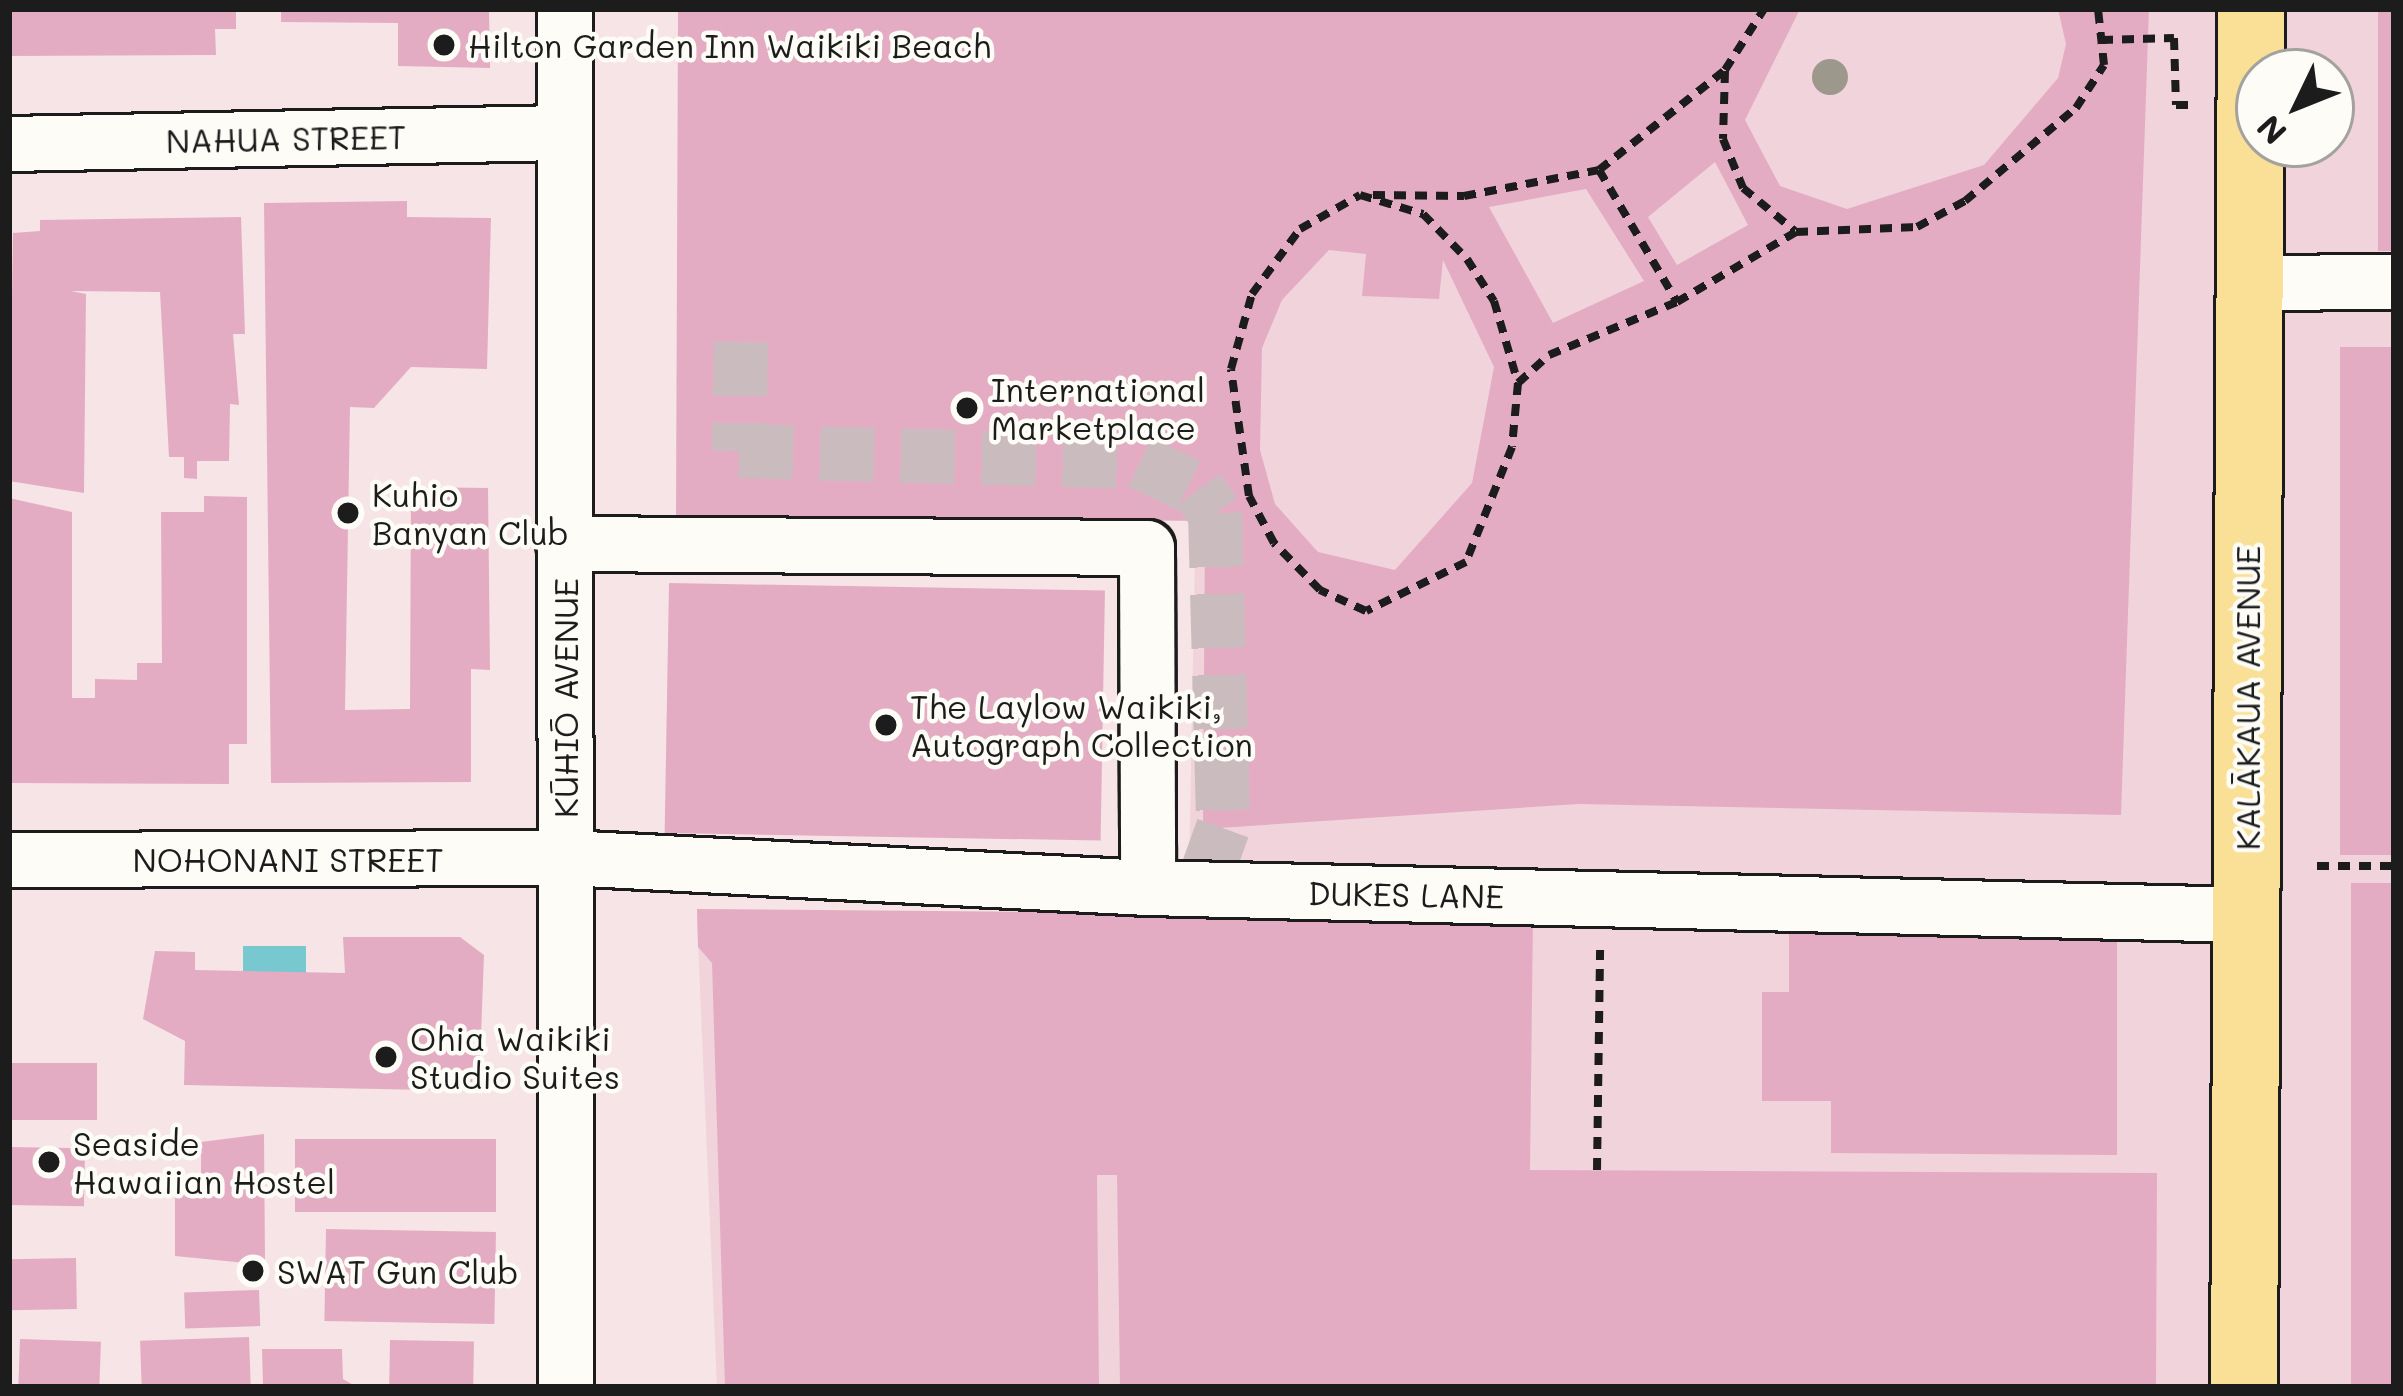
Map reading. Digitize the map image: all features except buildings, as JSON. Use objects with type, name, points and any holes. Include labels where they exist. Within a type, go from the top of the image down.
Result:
[{"type":"main road","name":"KALĀKAUA AVENUE","points":[[2244,1387],[2251,9]]},
{"type":"street","name":"KŪHIŌ AVENUE","points":[[565,9],[566,1387]]},
{"type":"street","name":"NAHUA STREET","points":[[9,144],[562,133]]},
{"type":"street","points":[[2248,283],[2394,282]]},
{"type":"street","points":[[564,544],[1147,548],[1148,888]]},
{"type":"street","name":"DUKES LANE","points":[[567,858],[1148,888],[2246,915]]},
{"type":"street","name":"NOHONANI STREET","points":[[9,860],[567,858]]},
{"type":"path","points":[[1360,195],[1423,214],[1467,259],[1494,302],[1518,383],[1491,509],[1466,562],[1425,590],[1366,611],[1320,590],[1274,543],[1249,496],[1231,369],[1264,277],[1300,229],[1360,195],[1464,196],[1599,170],[1725,70],[1764,9]]},
{"type":"path","points":[[1518,383],[1549,355],[1677,302],[1796,232],[1917,227],[1966,201],[2076,108],[2104,65],[2098,9]]},
{"type":"path","points":[[2102,40],[2148,39]]},
{"type":"path","points":[[1725,70],[1724,139],[1743,188],[1796,232]]},
{"type":"path","points":[[1599,170],[1677,302]]},
{"type":"path","points":[[2317,866],[2394,866]]},
{"type":"path","points":[[1597,1170],[1600,899]]},
{"type":"shaded area","points":[[1182,9],[2394,9],[2394,1387],[717,1387],[697,918],[1188,935],[1195,552]]},
{"type":"water","points":[[243,946],[306,946],[306,979],[243,979]]},
{"type":"tunnel","points":[[741,342],[739,451],[1140,462],[1198,490],[1215,513],[1223,828],[1201,889]]},
{"type":"place","name":"Hilton Garden Inn Waikiki Beach","points":[[444,45]]},
{"type":"place","name":"International Marketplace","points":[[967,408]]},
{"type":"place","name":"Kuhio Banyan Club","points":[[348,513]]},
{"type":"place","name":"The Laylow Waikiki, Autograph Collection","points":[[886,725]]},
{"type":"place","name":"Ohia Waikiki Studio Suites","points":[[386,1057]]},
{"type":"place","name":"Seaside Hawaiian Hostel","points":[[49,1162]]},
{"type":"place","name":"SWAT Gun Club","points":[[253,1271]]}]
